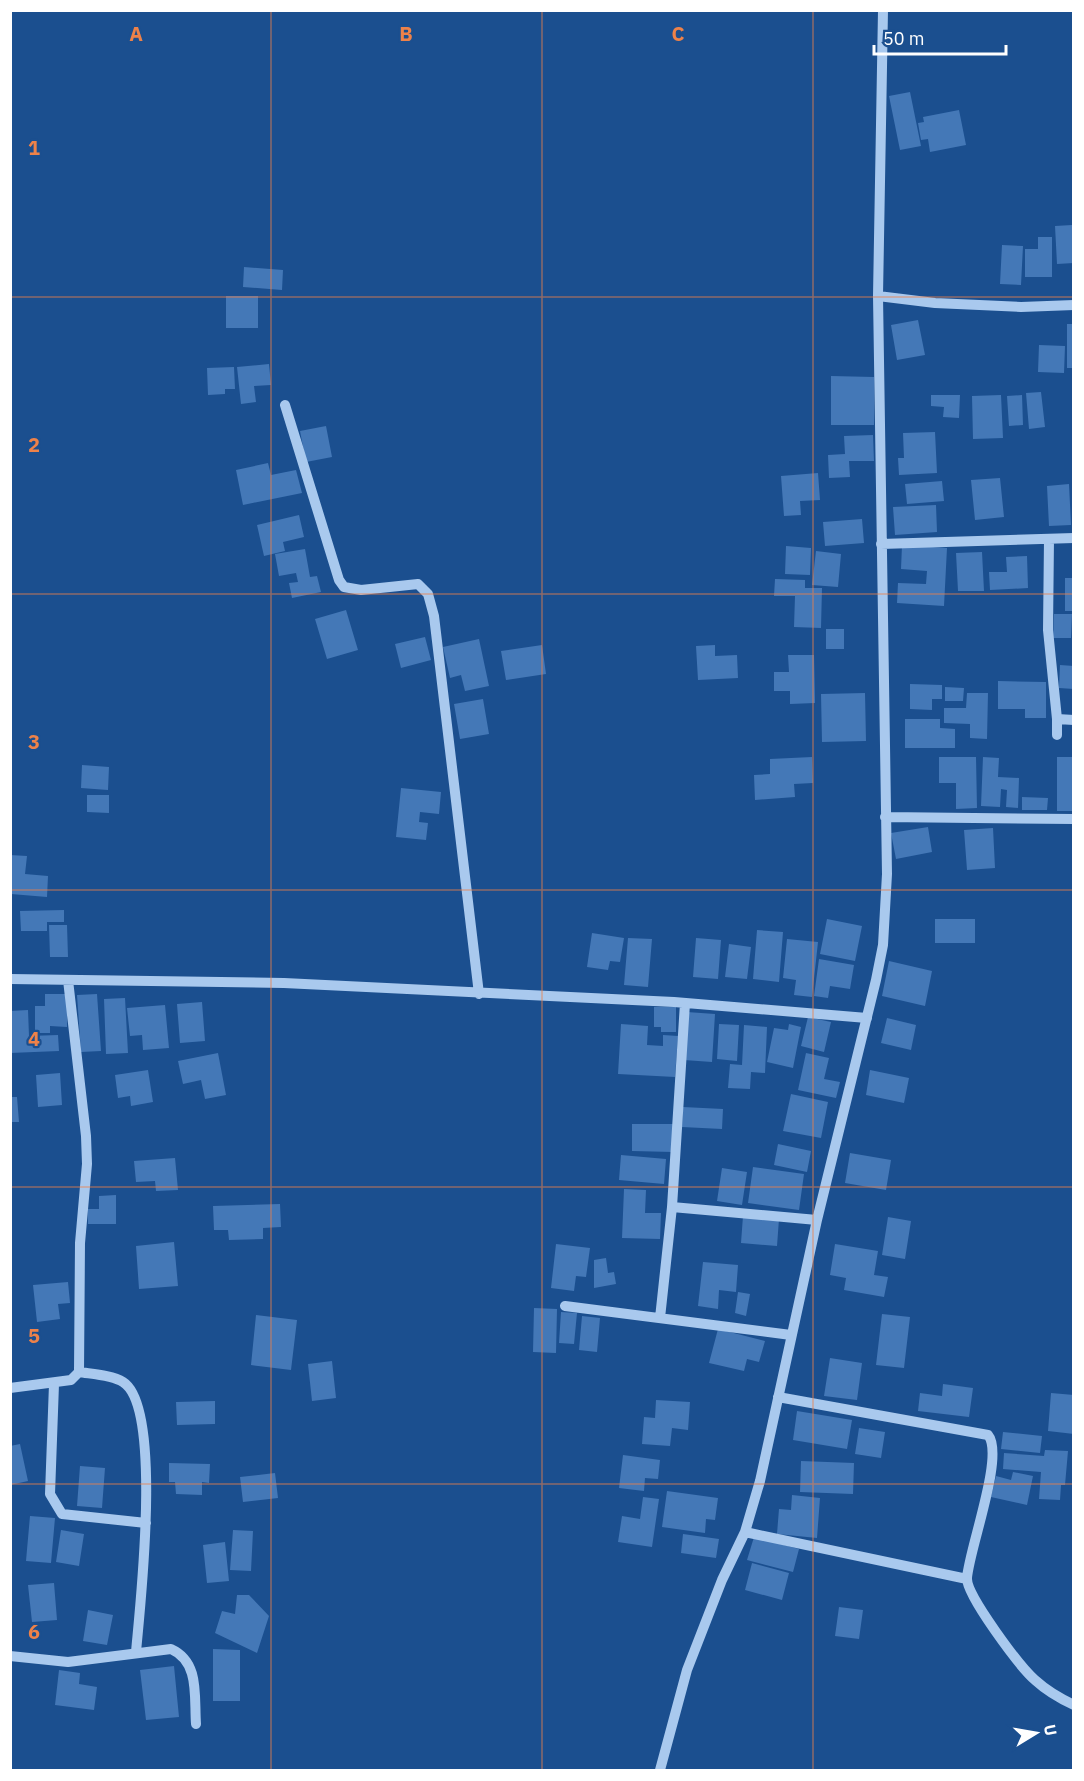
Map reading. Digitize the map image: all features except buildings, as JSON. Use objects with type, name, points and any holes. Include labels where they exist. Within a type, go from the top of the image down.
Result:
[{"type":"street","points":[[660,1770],[687,1670],[722,1580],[745,1532],[760,1480],[817,1220],[883,945],[887,874],[879,297],[883,10]]},
{"type":"street","points":[[879,297],[935,303],[1021,307],[1074,305]]},
{"type":"street","points":[[285,405],[339,580],[344,587],[355,590],[418,584],[428,594],[434,616],[479,994]]},
{"type":"street","points":[[1048,538],[1048,630],[1057,735]]},
{"type":"street","points":[[881,544],[1074,538]]},
{"type":"street","points":[[1057,719],[1074,720]]},
{"type":"street","points":[[885,817],[1074,819]]},
{"type":"street","points":[[10,979],[284,983],[685,1003],[867,1018]]},
{"type":"street","points":[[10,1388],[54,1384],[71,1380],[79,1372],[80,1243],[87,1164],[86,1136],[68,980]]},
{"type":"street","points":[[660,1318],[672,1207],[685,1003]]},
{"type":"street","points":[[672,1207],[817,1220]]},
{"type":"street","points":[[566,1305],[791,1335]]},
{"type":"street","points":[[79,1372],[123,1382],[132,1391],[140,1411],[147,1472],[146,1523],[136,1652]]},
{"type":"street","points":[[54,1384],[50,1494],[62,1514],[146,1523]]},
{"type":"street","points":[[778,1397],[988,1435],[993,1445],[990,1472],[967,1580],[976,1602],[1026,1671],[1052,1694],[1074,1705]]},
{"type":"street","points":[[745,1532],[967,1580]]},
{"type":"street","points":[[10,1656],[68,1662],[171,1649],[183,1654],[191,1665],[196,1724]]}]
